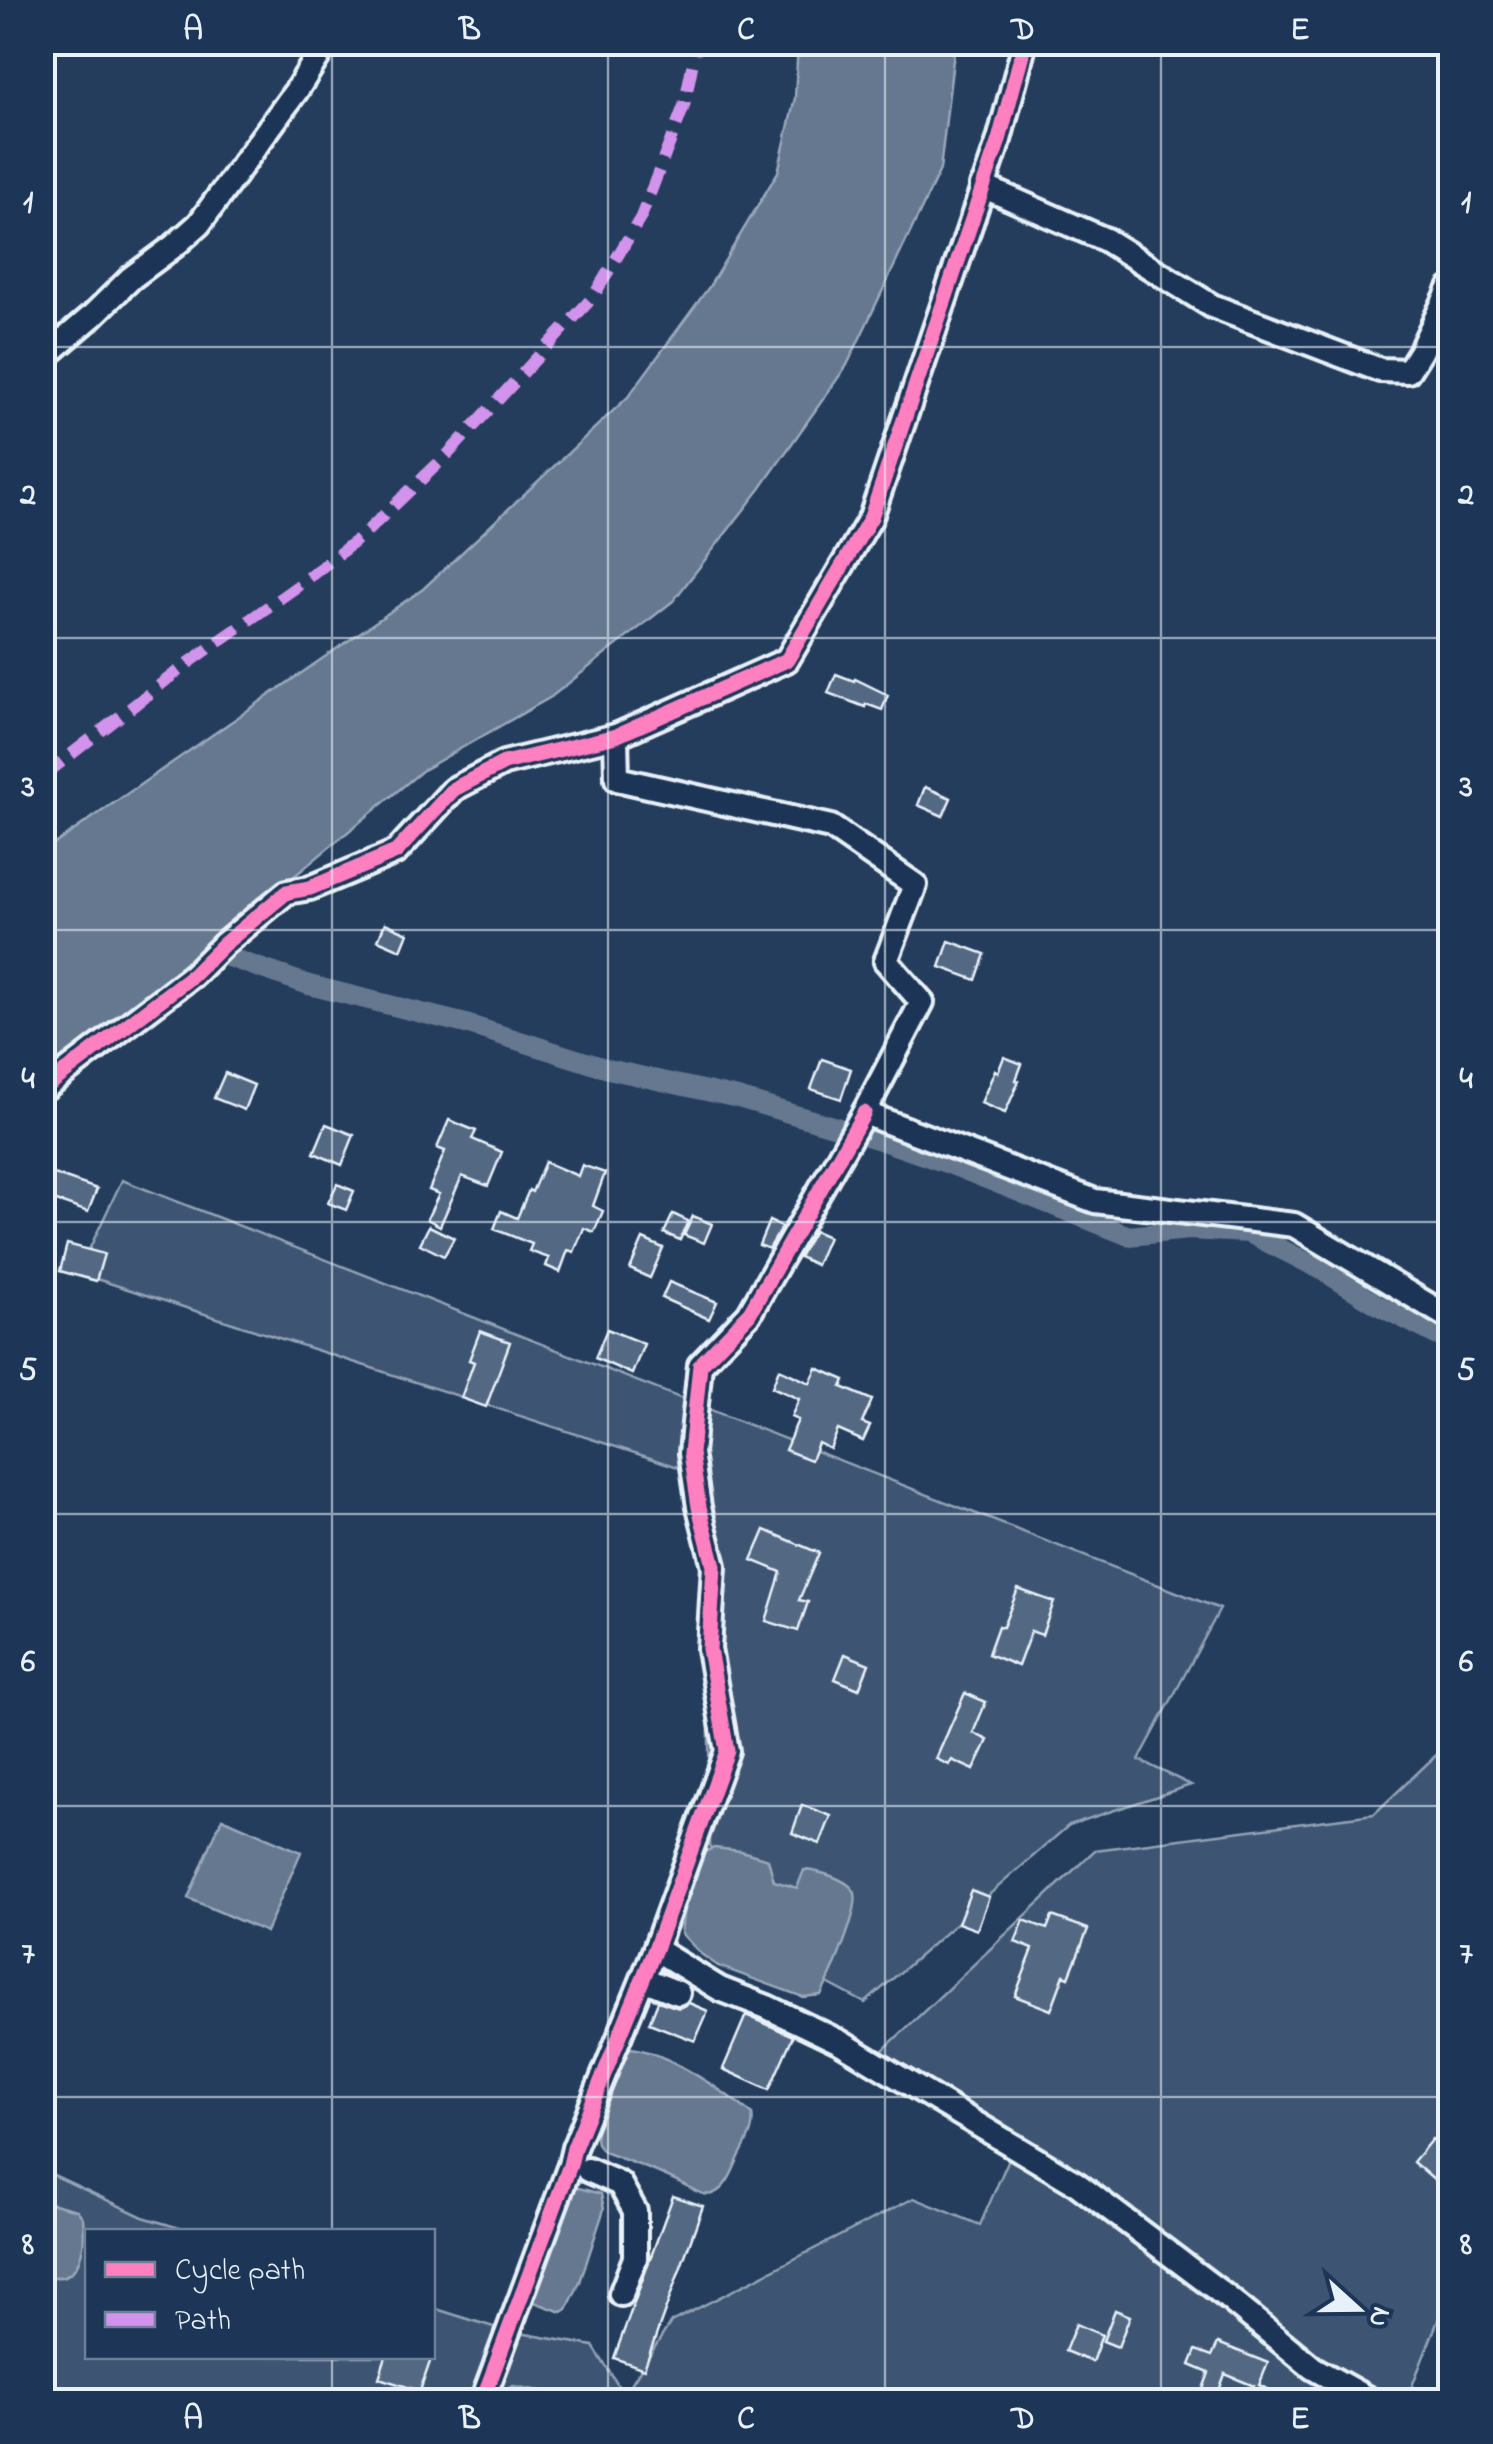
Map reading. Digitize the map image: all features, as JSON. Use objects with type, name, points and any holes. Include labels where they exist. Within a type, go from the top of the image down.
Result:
[{"type":"street","points":[[42,359],[130,278],[199,224],[296,92],[327,42]]},
{"type":"street","points":[[42,1090],[193,975],[288,892],[310,888],[396,852],[454,789],[504,763],[616,736],[787,660],[871,518],[999,140],[1025,42]]},
{"type":"street","points":[[982,186],[1106,240],[1212,306],[1380,370],[1408,370],[1450,289]]},
{"type":"street","points":[[482,2402],[574,2148],[655,1949],[728,1751],[709,1649],[714,1566],[698,1507],[691,1452],[700,1364],[749,1314],[922,1002],[886,961],[915,885],[831,827],[617,780],[616,736]]},
{"type":"street","points":[[861,1117],[1095,1202],[1294,1224],[1450,1318]]},
{"type":"street","points":[[655,1949],[720,1988],[840,2042],[1077,2184],[1313,2368],[1374,2402]]},
{"type":"street","points":[[643,1978],[678,1993]]},
{"type":"street","points":[[588,2170],[620,2184],[634,2210],[635,2258],[621,2294]]},
{"type":"shaded area","points":[[798,43],[955,43],[940,170],[847,365],[760,489],[673,601],[551,697],[423,770],[43,1083],[43,852],[423,589],[628,397],[709,287],[778,172],[795,98]]},
{"type":"shaded area","points":[[122,1180],[1220,1609],[1139,1760],[1191,1785],[1069,1825],[865,2003],[711,1921],[706,1476],[78,1273]]},
{"type":"shaded area","points":[[1450,1742],[1450,2290],[1406,2401],[43,2402],[43,2170],[143,2217],[182,2229],[85,2229],[85,2359],[435,2359],[435,2309],[503,2330],[593,2346],[624,2395],[671,2322],[914,2198],[980,2225],[1015,2145],[882,2051],[1095,1850],[1374,1814]]},
{"type":"shaded area","points":[[222,1818],[301,1852],[266,1932],[188,1898]]},
{"type":"shaded area","points":[[714,1848],[768,1859],[774,1881],[797,1888],[804,1870],[838,1879],[854,1891],[850,1926],[821,1995],[803,1997],[718,1966],[681,1933],[698,1858]]},
{"type":"shaded area","points":[[631,2048],[677,2065],[752,2114],[747,2141],[729,2178],[717,2192],[701,2193],[598,2146],[596,2128],[601,2103],[611,2076]]},
{"type":"shaded area","points":[[575,2187],[601,2194],[604,2209],[580,2282],[562,2312],[532,2298],[569,2190]]},
{"type":"shaded area","points":[[42,2201],[77,2210],[83,2218],[82,2252],[66,2276],[43,2274]]},
{"type":"shaded area","points":[[513,2386],[546,2392],[568,2401],[491,2402]]},
{"type":"building","points":[[836,674],[888,695],[882,710],[828,693]]},
{"type":"building","points":[[925,787],[951,798],[943,816],[918,805]]},
{"type":"building","points":[[385,923],[408,933],[401,950],[378,940]]},
{"type":"building","points":[[949,941],[985,954],[976,980],[940,967]]},
{"type":"building","points":[[1004,1057],[1022,1064],[1005,1113],[981,1103]]},
{"type":"building","points":[[822,1059],[851,1069],[841,1099],[811,1089]]},
{"type":"building","points":[[225,1073],[254,1085],[244,1110],[214,1098]]},
{"type":"building","points":[[449,1120],[476,1131],[472,1139],[502,1152],[488,1186],[462,1176],[440,1226],[427,1219],[439,1194],[429,1190],[445,1151],[437,1148]]},
{"type":"building","points":[[326,1124],[354,1135],[342,1165],[314,1153]]},
{"type":"building","points":[[545,1162],[578,1176],[582,1165],[605,1173],[593,1206],[603,1211],[594,1232],[584,1228],[574,1252],[568,1250],[560,1272],[546,1266],[549,1258],[529,1251],[532,1244],[494,1229],[501,1211],[517,1218]]},
{"type":"building","points":[[42,1170],[97,1189],[88,1212],[42,1196]]},
{"type":"building","points":[[337,1184],[354,1191],[346,1210],[328,1203]]},
{"type":"building","points":[[673,1214],[688,1221],[680,1240],[664,1233]]},
{"type":"building","points":[[693,1216],[712,1224],[704,1243],[684,1235]]},
{"type":"building","points":[[769,1221],[782,1227],[769,1249],[759,1245]]},
{"type":"building","points":[[429,1226],[454,1238],[444,1256],[420,1244]]},
{"type":"building","points":[[814,1231],[828,1237],[816,1265],[799,1257]]},
{"type":"building","points":[[643,1239],[663,1248],[650,1278],[630,1269]]},
{"type":"building","points":[[67,1244],[104,1254],[96,1281],[60,1271]]},
{"type":"building","points":[[669,1282],[717,1302],[709,1319],[662,1298]]},
{"type":"building","points":[[607,1329],[644,1344],[632,1374],[595,1358]]},
{"type":"building","points":[[480,1331],[510,1342],[486,1407],[461,1398]]},
{"type":"building","points":[[817,1368],[845,1380],[842,1387],[872,1400],[862,1423],[870,1426],[863,1441],[838,1430],[830,1449],[818,1443],[811,1460],[785,1450],[798,1420],[791,1417],[799,1399],[772,1387],[779,1369],[810,1383]]},
{"type":"building","points":[[765,1530],[819,1553],[799,1600],[808,1602],[798,1631],[766,1621],[781,1572],[752,1560]]},
{"type":"building","points":[[1018,1589],[1054,1602],[1042,1635],[1031,1631],[1018,1666],[988,1654]]},
{"type":"building","points":[[845,1654],[869,1664],[859,1689],[835,1679]]},
{"type":"building","points":[[965,1693],[986,1702],[973,1733],[988,1740],[974,1770],[952,1760],[949,1765],[936,1759]]},
{"type":"building","points":[[802,1805],[831,1816],[820,1844],[792,1833]]},
{"type":"building","points":[[971,1890],[989,1897],[977,1930],[958,1923]]},
{"type":"building","points":[[1052,1916],[1088,1929],[1051,2010],[1015,1996],[1033,1949],[1015,1942],[1024,1920],[1047,1929]]},
{"type":"building","points":[[658,2001],[679,2008],[689,2003],[708,2011],[695,2041],[649,2023]]},
{"type":"building","points":[[746,2015],[793,2036],[769,2090],[723,2069]]},
{"type":"building","points":[[1432,2139],[1450,2156],[1450,2194],[1413,2162]]},
{"type":"building","points":[[673,2196],[703,2206],[644,2369],[614,2358]]},
{"type":"building","points":[[1115,2310],[1130,2316],[1118,2347],[1103,2341]]},
{"type":"building","points":[[1076,2324],[1102,2335],[1092,2362],[1065,2351]]},
{"type":"building","points":[[1218,2343],[1268,2363],[1259,2385],[1296,2402],[1247,2402],[1254,2386],[1225,2374],[1215,2402],[1200,2397],[1209,2373],[1190,2365],[1196,2350],[1212,2356]]},
{"type":"building","points":[[385,2359],[431,2359],[420,2391],[379,2378]]},
{"type":"waterway","points":[[202,948],[309,985],[466,1024],[608,1069],[738,1098],[880,1140],[1129,1236],[1188,1230],[1249,1233],[1450,1342]]},
{"type":"marked path","points":[[42,777],[363,535],[449,453],[593,297],[641,217],[684,106],[697,42]]},
{"type":"cycle path","points":[[42,1090],[193,975],[287,892],[310,888],[396,852],[454,789],[504,763],[616,736],[787,660],[871,517],[999,140],[1025,42]]},
{"type":"cycle path","points":[[482,2402],[574,2148],[655,1949],[727,1751],[709,1649],[714,1566],[691,1453],[700,1365],[749,1314],[864,1113]]}]
